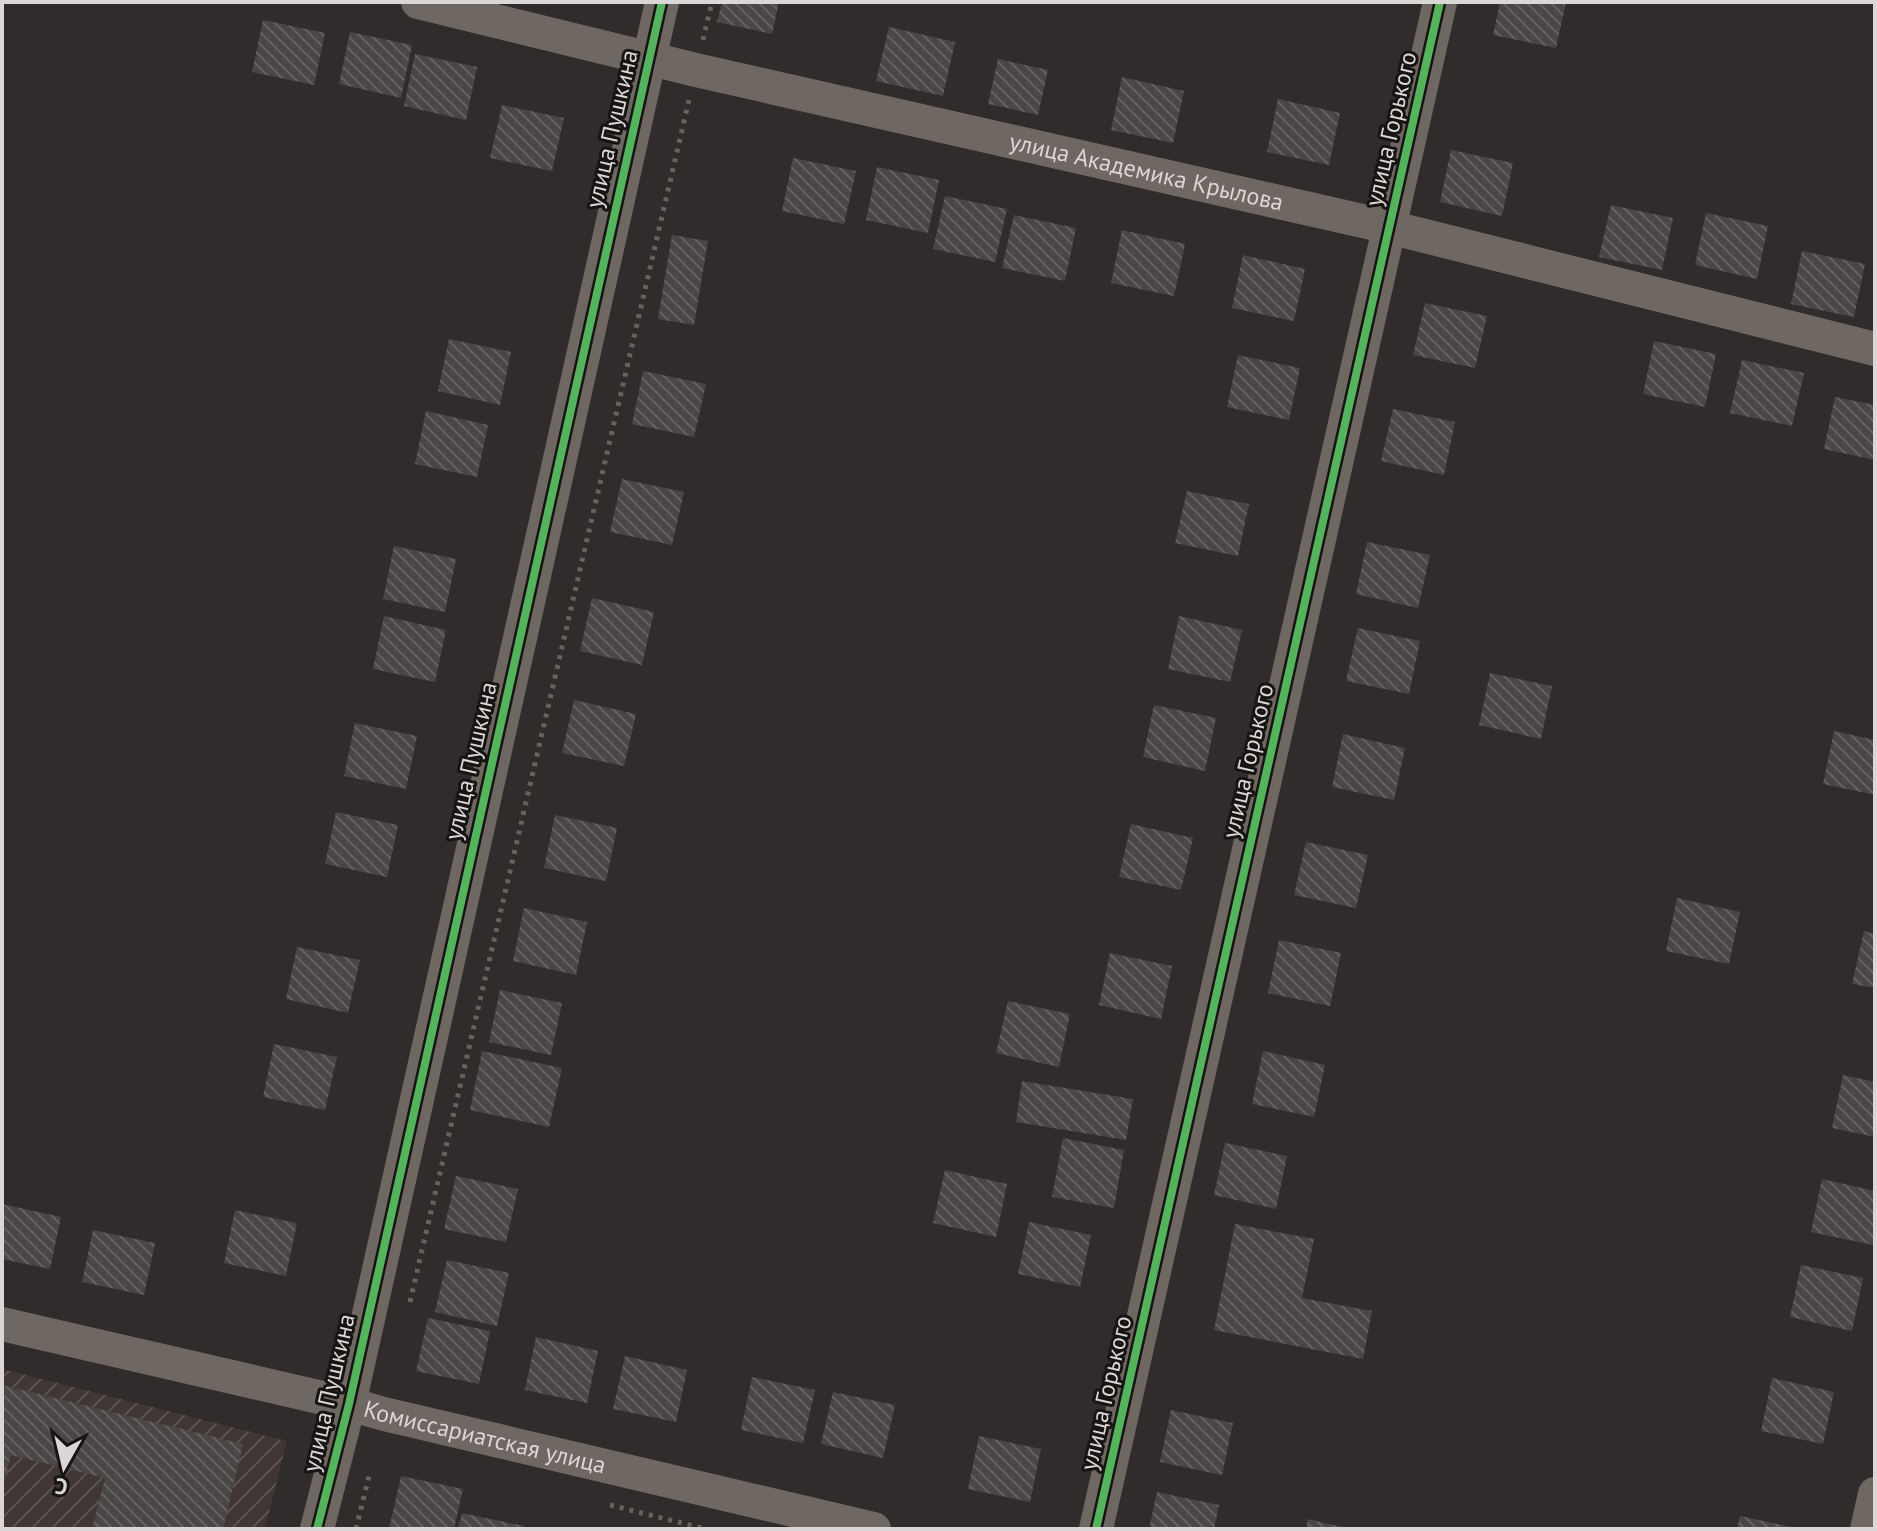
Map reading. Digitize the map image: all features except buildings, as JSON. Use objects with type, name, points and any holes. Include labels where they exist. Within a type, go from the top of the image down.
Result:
[{"type":"street","name":"улица Академика Крылова","points":[[418,2],[648,59],[1389,227],[1875,349]]},
{"type":"street","name":"улица Пушкина","points":[[317,1529],[349,1404],[662,2]]},
{"type":"street","name":"улица Горького","points":[[1096,1529],[1440,2]]},
{"type":"street","name":"Комиссариатская улица","points":[[2,1324],[874,1529]]},
{"type":"street","points":[[1867,1529],[1875,1494]]},
{"type":"path","points":[[409,1306],[712,2]]},
{"type":"path","points":[[356,1529],[369,1474]]},
{"type":"shaded area","points":[[2,1369],[287,1441],[265,1529],[2,1529]]},
{"type":"cycle path","points":[[317,1529],[349,1404],[662,2]]},
{"type":"cycle path","points":[[1096,1529],[1440,2]]}]
